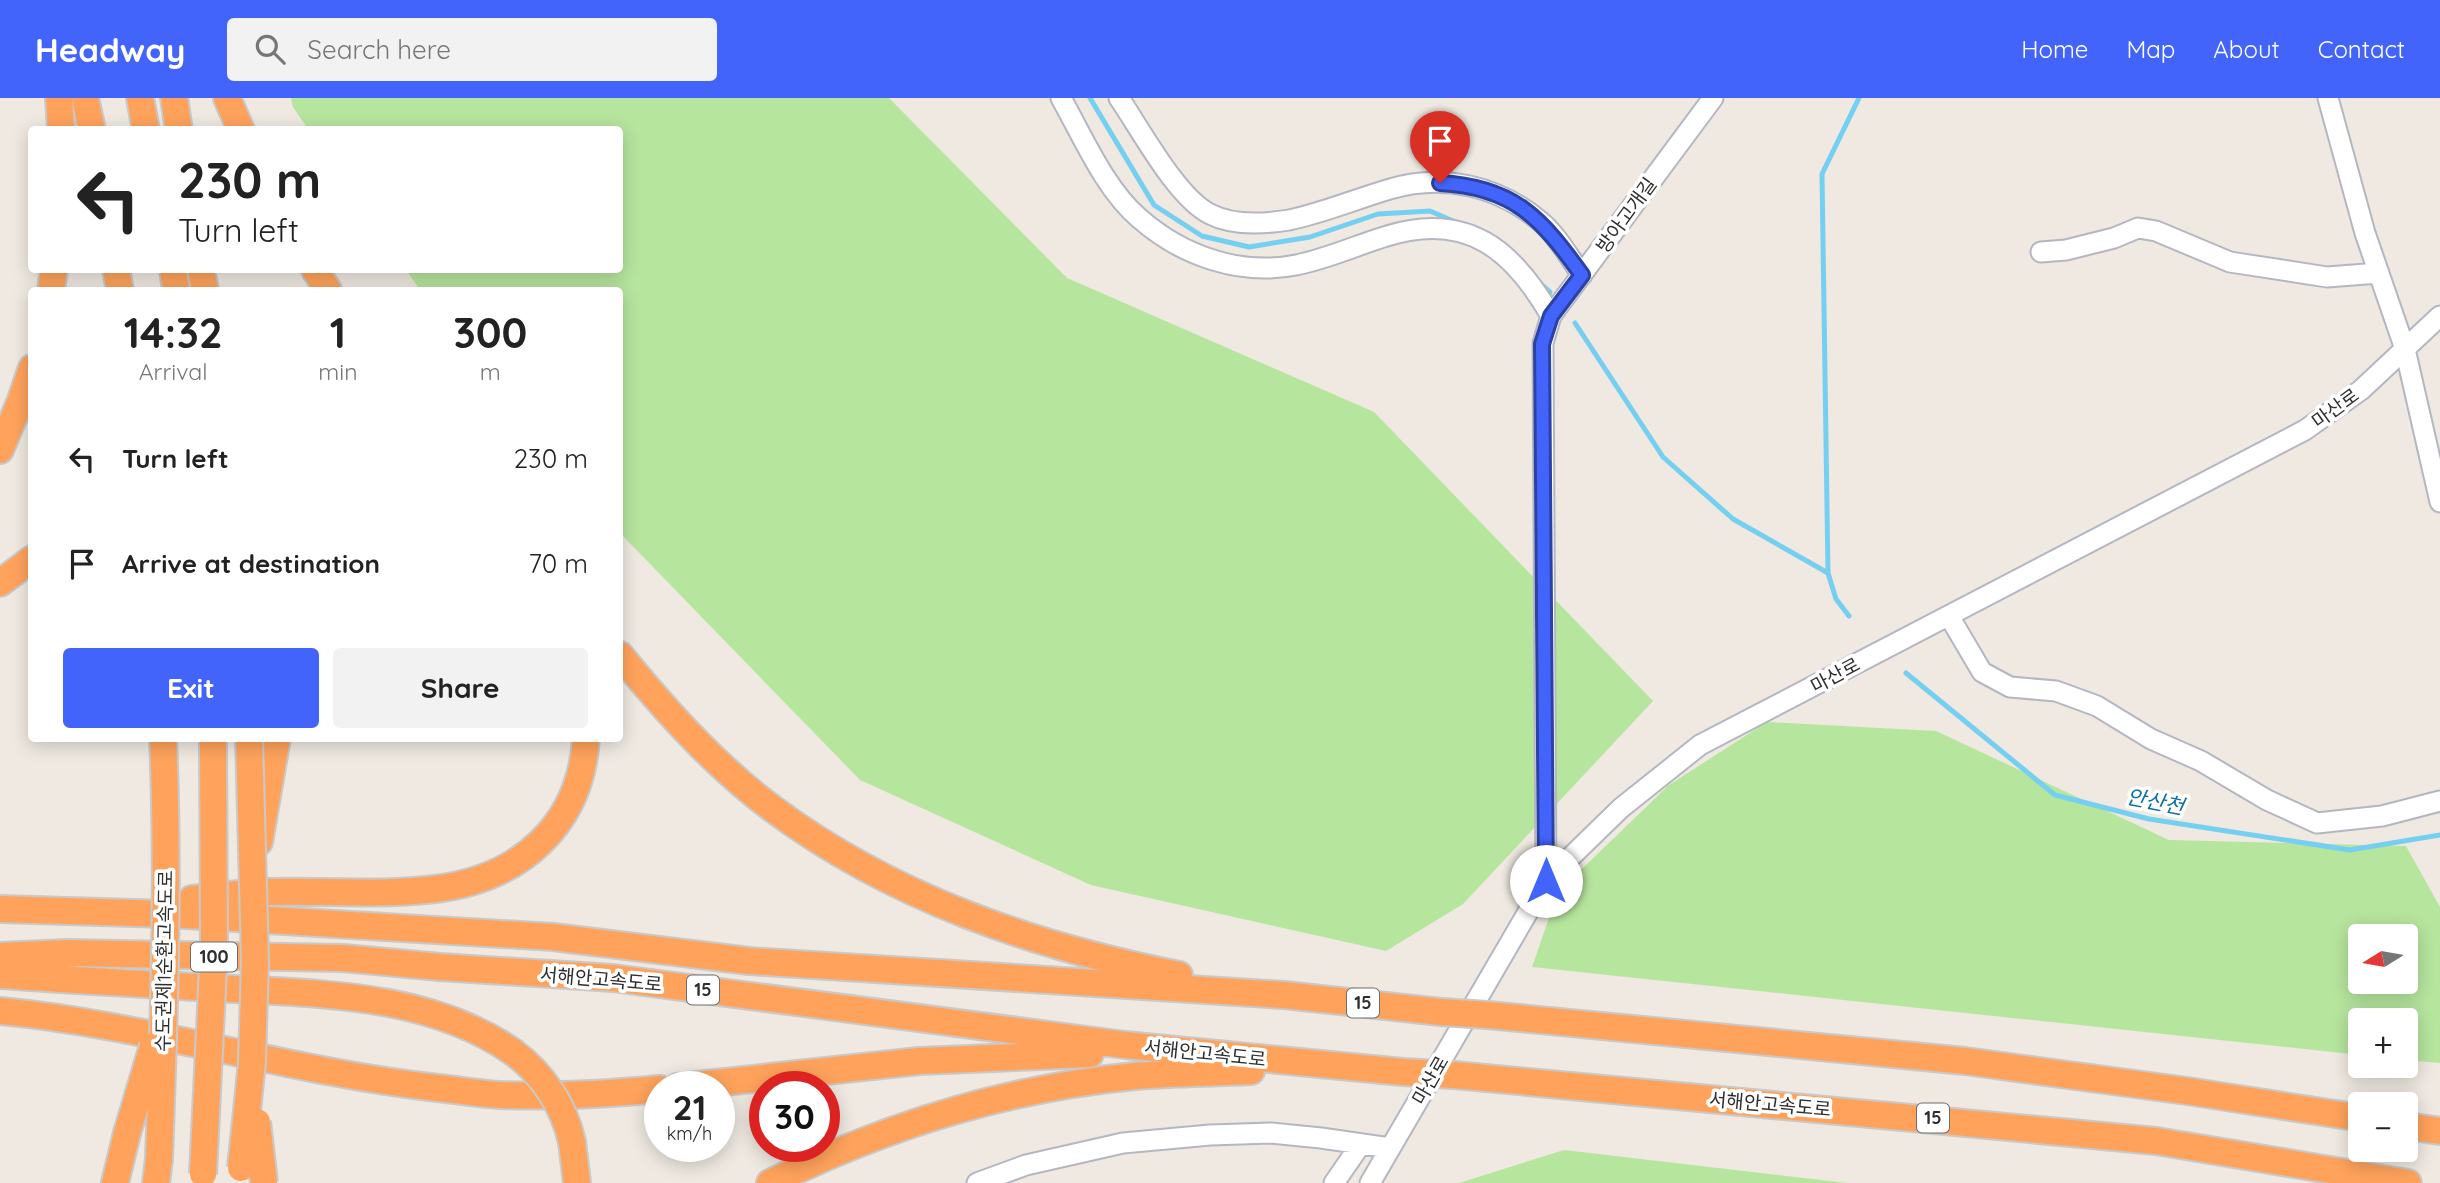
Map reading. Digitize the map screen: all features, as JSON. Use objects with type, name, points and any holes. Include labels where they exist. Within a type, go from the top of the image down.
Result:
[{"type":"highway","points":[[59,98],[61,126]]},
{"type":"highway","points":[[85,98],[91,126]]},
{"type":"highway","points":[[140,98],[145,126]]},
{"type":"highway","points":[[174,98],[178,126]]},
{"type":"highway","points":[[227,98],[239,126]]},
{"type":"highway","points":[[0,450],[28,380]]},
{"type":"highway","points":[[0,583],[28,562]]},
{"type":"highway","points":[[623,658],[697,743],[772,808],[844,855],[902,887],[955,912],[1077,951],[1143,968],[1284,995]]},
{"type":"highway","name":"수도권제1순환고속도로","points":[[157,1171],[165,1008],[166,802],[163,742]]},
{"type":"highway","name":"100","points":[[203,1179],[214,947],[213,742]]},
{"type":"highway","points":[[241,1175],[251,1062],[255,882],[249,742]]},
{"type":"highway","points":[[255,882],[275,742]]},
{"type":"highway","points":[[112,912],[246,893],[369,893],[438,889],[482,877],[532,850],[558,823],[576,793],[586,742]]},
{"type":"highway","name":"서해안고속도로","points":[[0,909],[112,912],[554,937],[748,961],[1284,995],[1965,1061],[2348,1116]]},
{"type":"highway","name":"서해안고속도로","points":[[0,956],[67,953],[343,958],[613,978],[1125,1045],[2156,1141],[2408,1183]]},
{"type":"highway","points":[[0,975],[362,999],[450,1019],[496,1040],[535,1072],[562,1112],[572,1142],[576,1183]]},
{"type":"highway","points":[[116,1183],[127,1133],[165,1008]]},
{"type":"highway","points":[[0,1011],[75,1020],[288,1064],[409,1085],[499,1095],[644,1090]]},
{"type":"highway","points":[[735,1081],[919,1061],[1063,1055],[1154,1056],[1403,1072]]},
{"type":"highway","points":[[251,1062],[264,1183]]},
{"type":"highway","points":[[770,1183],[808,1164],[894,1130],[976,1105],[1061,1087],[1166,1074],[1256,1071],[1403,1072]]},
{"type":"highway","points":[[2418,1128],[2440,1131]]},
{"type":"street","points":[[1061,98],[1120,199],[1139,218],[1169,240],[1202,257],[1222,264],[1276,268],[1311,262],[1412,229],[1436,227],[1458,230],[1478,237],[1511,262],[1527,277],[1551,316]]},
{"type":"street","points":[[1119,98],[1179,187],[1199,207],[1212,215],[1255,223],[1279,221],[1306,216],[1413,184],[1465,184],[1491,191],[1541,222],[1582,275]]},
{"type":"street","name":"방아고개길","points":[[1546,881],[1542,344],[1551,316],[1713,98]]},
{"type":"street","points":[[2328,98],[2365,233],[2405,349],[2440,502]]},
{"type":"street","points":[[2041,251],[2066,250],[2114,239],[2138,228],[2156,231],[2230,262],[2327,277],[2379,273]]},
{"type":"street","name":"마산로","points":[[1370,1183],[1546,881],[1621,808],[1700,746],[2305,430],[2361,390],[2440,316]]},
{"type":"street","points":[[1948,616],[1982,672],[2010,687],[2056,691],[2097,706],[2151,739],[2201,761],[2267,800],[2317,823],[2382,816],[2440,801]]},
{"type":"street","points":[[977,1183],[1026,1165],[1123,1143],[1210,1135],[1271,1133],[1390,1148]]},
{"type":"street","points":[[1334,1183],[1361,1144]]},
{"type":"green space","points":[[291,98],[889,98],[1067,278],[1374,412],[1653,701],[1463,904],[1386,951],[1091,885],[860,780],[623,536],[623,287],[418,287],[408,273],[623,273],[623,126],[306,126],[293,107]]},
{"type":"green space","points":[[1767,722],[1936,731],[2169,840],[2406,846],[2440,907],[2440,1063],[2418,1061],[2418,1008],[2348,1008],[2348,1054],[1532,967],[1558,892],[1669,785]]},
{"type":"green space","points":[[1564,1150],[1847,1183],[1459,1183]]},
{"type":"waterway","points":[[1090,98],[1154,205],[1202,236],[1249,247],[1310,237],[1378,214],[1430,211],[1460,224]]},
{"type":"waterway","points":[[1828,573],[1822,174],[1859,98]]},
{"type":"waterway","points":[[1540,283],[1550,292]]},
{"type":"waterway","points":[[1575,323],[1663,457],[1733,519],[1828,573],[1836,599],[1849,616]]},
{"type":"waterway","name":"안산천","points":[[1906,673],[2055,795],[2149,819],[2350,850],[2440,835]]},
{"type":"route","points":[[1440,183],[1465,184],[1491,191],[1511,201],[1541,222],[1582,275],[1551,316],[1542,344],[1546,881]]}]
